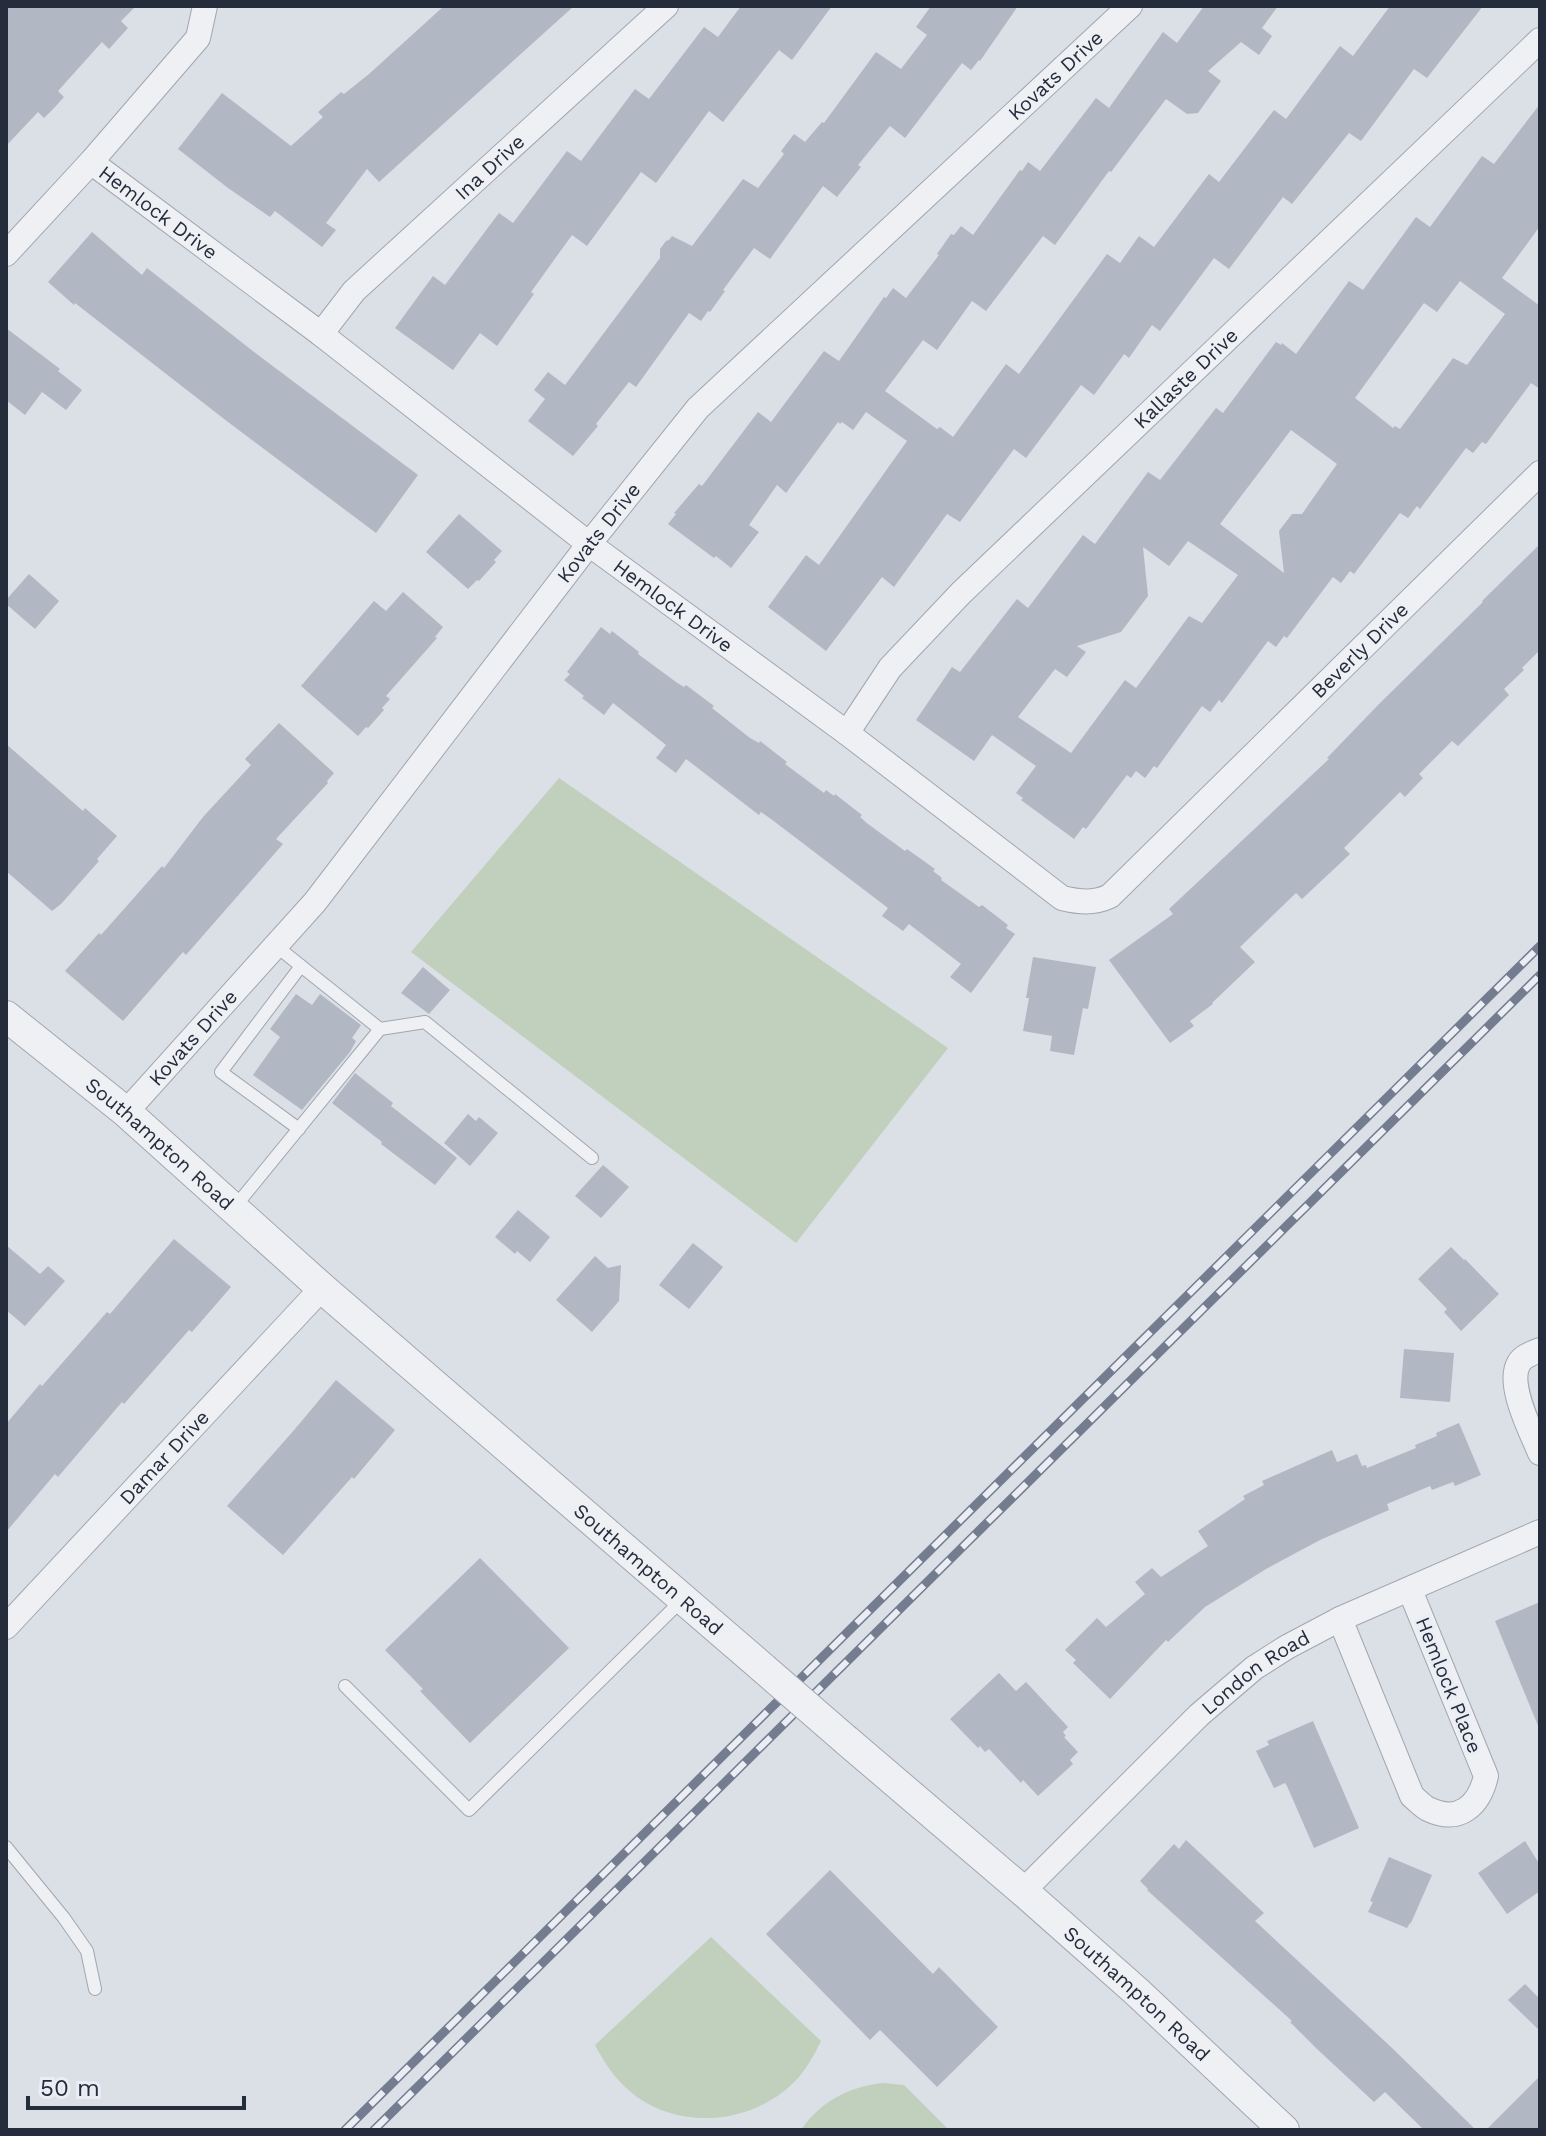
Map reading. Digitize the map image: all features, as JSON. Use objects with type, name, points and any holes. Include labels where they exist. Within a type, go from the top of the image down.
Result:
[{"type":"street","points":[[6,254],[91,162],[198,38],[205,6]]},
{"type":"street","name":"Ina Drive","points":[[321,334],[354,291],[666,6]]},
{"type":"street","name":"Kovats Drive","points":[[126,1112],[315,902],[589,544],[698,408],[1130,6]]},
{"type":"street","name":"Kallaste Drive","points":[[847,733],[890,668],[961,593],[1540,40]]},
{"type":"street","name":"Hemlock Drive","points":[[91,162],[321,334],[589,544],[847,733],[1062,898],[1083,902],[1100,901],[1110,896],[1180,827]]},
{"type":"street","name":"Beverly Drive","points":[[1180,827],[1540,473]]},
{"type":"street","name":"Southampton Road","points":[[6,1016],[126,1112],[322,1288],[1023,1891],[1136,1991],[1284,2130]]},
{"type":"street","name":"Damar Drive","points":[[6,1627],[322,1288]]},
{"type":"street","points":[[1540,1350],[1523,1358],[1515,1381],[1525,1418],[1540,1453]]},
{"type":"street","name":"London Road","points":[[1023,1891],[1199,1715],[1254,1668],[1340,1619],[1540,1532]]},
{"type":"street","name":"Hemlock Place","points":[[1340,1619],[1412,1796],[1427,1808],[1445,1813],[1462,1812],[1474,1805],[1482,1793],[1486,1776],[1410,1590]]},
{"type":"lane","points":[[276,946],[380,1029]]},
{"type":"lane","points":[[299,1129],[221,1072],[301,966]]},
{"type":"lane","points":[[234,1208],[380,1029],[425,1022],[592,1158]]},
{"type":"lane","points":[[345,1686],[469,1810],[683,1599]]},
{"type":"lane","points":[[6,1847],[87,1951],[95,1989]]},
{"type":"green space","points":[[559,778],[948,1048],[796,1243],[411,952]]},
{"type":"green space","points":[[711,1937],[821,2041],[799,2077],[764,2104],[721,2117],[699,2118],[656,2108],[637,2097],[613,2074],[595,2045]]},
{"type":"green space","points":[[883,2083],[904,2085],[949,2130],[801,2130],[817,2111],[836,2097]]},
{"type":"building","points":[[6,6],[136,6],[121,21],[128,28],[109,49],[102,42],[58,91],[64,97],[55,107],[44,118],[38,112],[6,146]]},
{"type":"building","points":[[444,6],[574,6],[379,182],[367,169],[326,223],[336,230],[322,247],[275,211],[270,217],[178,149],[222,93],[291,146],[323,117],[318,112],[369,74]]},
{"type":"building","points":[[741,6],[832,6],[792,60],[779,50],[723,122],[709,111],[656,183],[641,172],[587,246],[572,235],[497,346],[480,333],[453,370],[395,328],[433,276],[445,285],[499,213],[513,223],[567,151],[581,161],[635,89],[649,99],[704,27],[718,37]]},
{"type":"building","points":[[931,6],[1018,6],[980,61],[971,70],[962,63],[905,138],[890,126],[837,197],[823,186],[770,259],[754,248],[701,321],[689,313],[636,387],[629,382],[573,456],[528,421],[545,399],[534,390],[548,372],[565,385],[660,258],[660,249],[666,241],[672,236],[692,246],[743,179],[758,188],[784,154],[781,151],[794,134],[805,142],[824,123],[876,52],[901,69],[927,35],[916,27]]},
{"type":"building","points":[[1204,6],[1278,6],[1262,28],[1272,36],[1259,55],[1241,42],[1208,71],[1221,81],[1198,113],[1187,114],[1166,99],[1055,245],[1043,236],[986,311],[972,301],[937,350],[923,340],[885,391],[937,429],[940,427],[953,437],[1006,364],[1019,374],[1107,254],[1120,263],[1139,236],[1154,247],[1209,174],[1219,182],[1274,110],[1286,119],[1340,46],[1353,56],[1390,6],[1483,6],[1427,78],[1414,69],[1361,141],[1349,133],[1292,204],[1283,197],[1229,269],[1214,258],[1160,331],[1152,325],[1129,358],[1124,354],[1094,395],[1081,385],[1026,458],[1014,449],[960,522],[947,514],[894,587],[882,577],[826,651],[768,607],[806,555],[819,565],[907,441],[866,412],[853,430],[838,422],[786,493],[777,485],[749,525],[759,532],[731,568],[668,524],[674,513],[699,484],[702,486],[758,412],[771,422],[824,351],[839,361],[893,288],[906,298],[951,234],[954,235],[961,226],[973,235],[1028,162],[1040,171],[1096,98],[1109,108],[1163,32],[1177,43]]},
{"type":"building","points":[[1540,104],[1540,226],[1502,278],[1540,306],[1540,389],[1531,383],[1486,444],[1482,442],[1473,453],[1466,448],[1420,509],[1417,506],[1408,518],[1400,513],[1354,574],[1350,571],[1341,583],[1333,577],[1287,638],[1284,636],[1276,647],[1268,641],[1222,703],[1219,700],[1210,712],[1202,706],[1157,768],[1154,766],[1145,778],[1136,771],[1131,778],[1127,775],[1086,829],[1083,827],[1074,839],[1016,793],[1036,766],[992,735],[974,761],[916,720],[952,667],[960,672],[1017,599],[1028,608],[1083,535],[1095,544],[1148,472],[1160,480],[1216,408],[1223,413],[1276,342],[1296,354],[1349,281],[1363,290],[1416,217],[1430,227],[1482,156],[1494,164]],"holes":[[[1460,281],[1505,314],[1467,365],[1453,358],[1400,429],[1393,428],[1355,398],[1424,303],[1437,312]],[[1291,430],[1337,464],[1302,514],[1292,514],[1279,531],[1284,573],[1220,524]],[[1188,541],[1238,575],[1202,623],[1189,616],[1136,688],[1125,680],[1071,753],[1018,717],[1055,669],[1067,677],[1086,652],[1077,646],[1121,632],[1148,596],[1143,547],[1169,566]]]},
{"type":"building","points":[[92,232],[142,275],[147,268],[418,475],[376,533],[74,305],[48,282]]},
{"type":"building","points":[[6,328],[82,390],[66,410],[42,392],[25,415],[6,400]]},
{"type":"building","points":[[459,514],[502,551],[479,581],[468,589],[426,552]]},
{"type":"building","points":[[1540,544],[1540,650],[1504,689],[1509,695],[1458,746],[1452,741],[1419,774],[1423,778],[1405,797],[1400,792],[1344,848],[1350,854],[1302,899],[1296,893],[1240,947],[1255,962],[1213,1004],[1190,1021],[1194,1026],[1170,1043],[1109,960],[1173,914],[1169,909],[1329,759],[1379,704]]},
{"type":"building","points":[[29,574],[59,601],[35,629],[6,604],[6,600]]},
{"type":"building","points":[[403,592],[443,627],[386,696],[390,699],[382,708],[384,710],[358,736],[301,686],[374,601],[386,611]]},
{"type":"building","points":[[601,627],[610,634],[612,631],[676,682],[684,687],[686,685],[824,793],[826,790],[835,794],[862,815],[860,817],[868,824],[935,869],[933,871],[941,880],[1008,925],[1006,928],[1015,934],[971,993],[950,977],[961,964],[909,924],[903,931],[882,916],[888,908],[771,819],[761,812],[759,815],[686,759],[676,773],[656,758],[666,745],[613,703],[604,715],[582,698],[584,696],[564,680]]},
{"type":"building","points":[[279,723],[334,773],[276,839],[283,844],[186,955],[183,952],[123,1021],[65,971],[162,866],[164,868],[203,817],[251,765],[245,759]]},
{"type":"building","points":[[6,744],[83,811],[85,808],[117,836],[97,859],[99,861],[52,911],[6,871]]},
{"type":"building","points":[[1033,957],[1096,967],[1088,1009],[1083,1008],[1074,1055],[1050,1051],[1052,1036],[1023,1031]]},
{"type":"building","points":[[423,967],[450,990],[429,1014],[401,993]]},
{"type":"building","points":[[296,994],[312,1005],[320,994],[361,1025],[352,1038],[356,1041],[350,1052],[302,1110],[253,1075],[280,1037],[270,1029]]},
{"type":"building","points":[[355,1073],[457,1158],[435,1185],[332,1103]]},
{"type":"building","points":[[468,1114],[476,1121],[479,1117],[498,1133],[470,1166],[444,1143]]},
{"type":"building","points":[[603,1165],[629,1187],[601,1218],[575,1196]]},
{"type":"building","points":[[518,1210],[550,1237],[530,1262],[495,1237]]},
{"type":"building","points":[[174,1239],[231,1287],[124,1404],[122,1402],[58,1477],[55,1474],[6,1532],[6,1424],[107,1312],[110,1314]]},
{"type":"building","points":[[693,1243],[723,1267],[689,1309],[659,1285]]},
{"type":"building","points":[[6,1245],[40,1274],[48,1266],[65,1281],[25,1326],[6,1310]]},
{"type":"building","points":[[1451,1247],[1499,1294],[1461,1331],[1444,1312],[1447,1309],[1418,1279]]},
{"type":"building","points":[[595,1256],[608,1268],[621,1265],[619,1301],[592,1332],[556,1300]]},
{"type":"building","points":[[1404,1349],[1454,1353],[1450,1402],[1400,1398]]},
{"type":"building","points":[[336,1380],[395,1430],[283,1555],[227,1506]]},
{"type":"building","points":[[1459,1423],[1481,1475],[1455,1486],[1453,1482],[1432,1490],[1430,1486],[1387,1504],[1389,1510],[1320,1540],[1266,1569],[1205,1607],[1168,1642],[1166,1640],[1110,1699],[1073,1663],[1076,1660],[1065,1650],[1097,1618],[1106,1627],[1145,1594],[1135,1582],[1152,1568],[1161,1577],[1208,1546],[1198,1531],[1245,1499],[1243,1496],[1264,1485],[1262,1481],[1332,1450],[1337,1462],[1357,1454],[1362,1466],[1366,1465],[1367,1468],[1416,1448],[1415,1445]]},
{"type":"building","points":[[480,1558],[569,1648],[470,1743],[385,1650]]},
{"type":"building","points":[[1540,1602],[1540,1728],[1539,1728],[1495,1621]]},
{"type":"building","points":[[999,1673],[1016,1691],[1026,1682],[1068,1727],[1063,1732],[1064,1737],[1078,1752],[1070,1760],[1073,1764],[1038,1796],[989,1749],[985,1752],[980,1746],[978,1748],[950,1719]]},
{"type":"building","points":[[1313,1721],[1359,1828],[1314,1848],[1287,1786],[1285,1783],[1274,1788],[1256,1751],[1269,1745],[1267,1741]]},
{"type":"building","points":[[1186,1840],[1264,1913],[1255,1921],[1476,2130],[1424,2130],[1385,2092],[1374,2102],[1292,2021],[1147,1890],[1140,1881],[1174,1844],[1179,1849]]},
{"type":"building","points":[[1525,1841],[1540,1865],[1540,1891],[1507,1914],[1478,1873]]},
{"type":"building","points":[[1389,1857],[1432,1875],[1407,1928],[1368,1912]]},
{"type":"building","points":[[830,1870],[933,1974],[939,1967],[998,2027],[937,2087],[880,2030],[870,2040],[766,1934]]},
{"type":"building","points":[[1525,1984],[1540,1999],[1540,2031],[1508,2000]]},
{"type":"building","points":[[1540,2076],[1540,2130],[1486,2130]]},
{"type":"railway","points":[[345,2130],[1540,946]]},
{"type":"railway","points":[[374,2130],[1540,975]]}]
